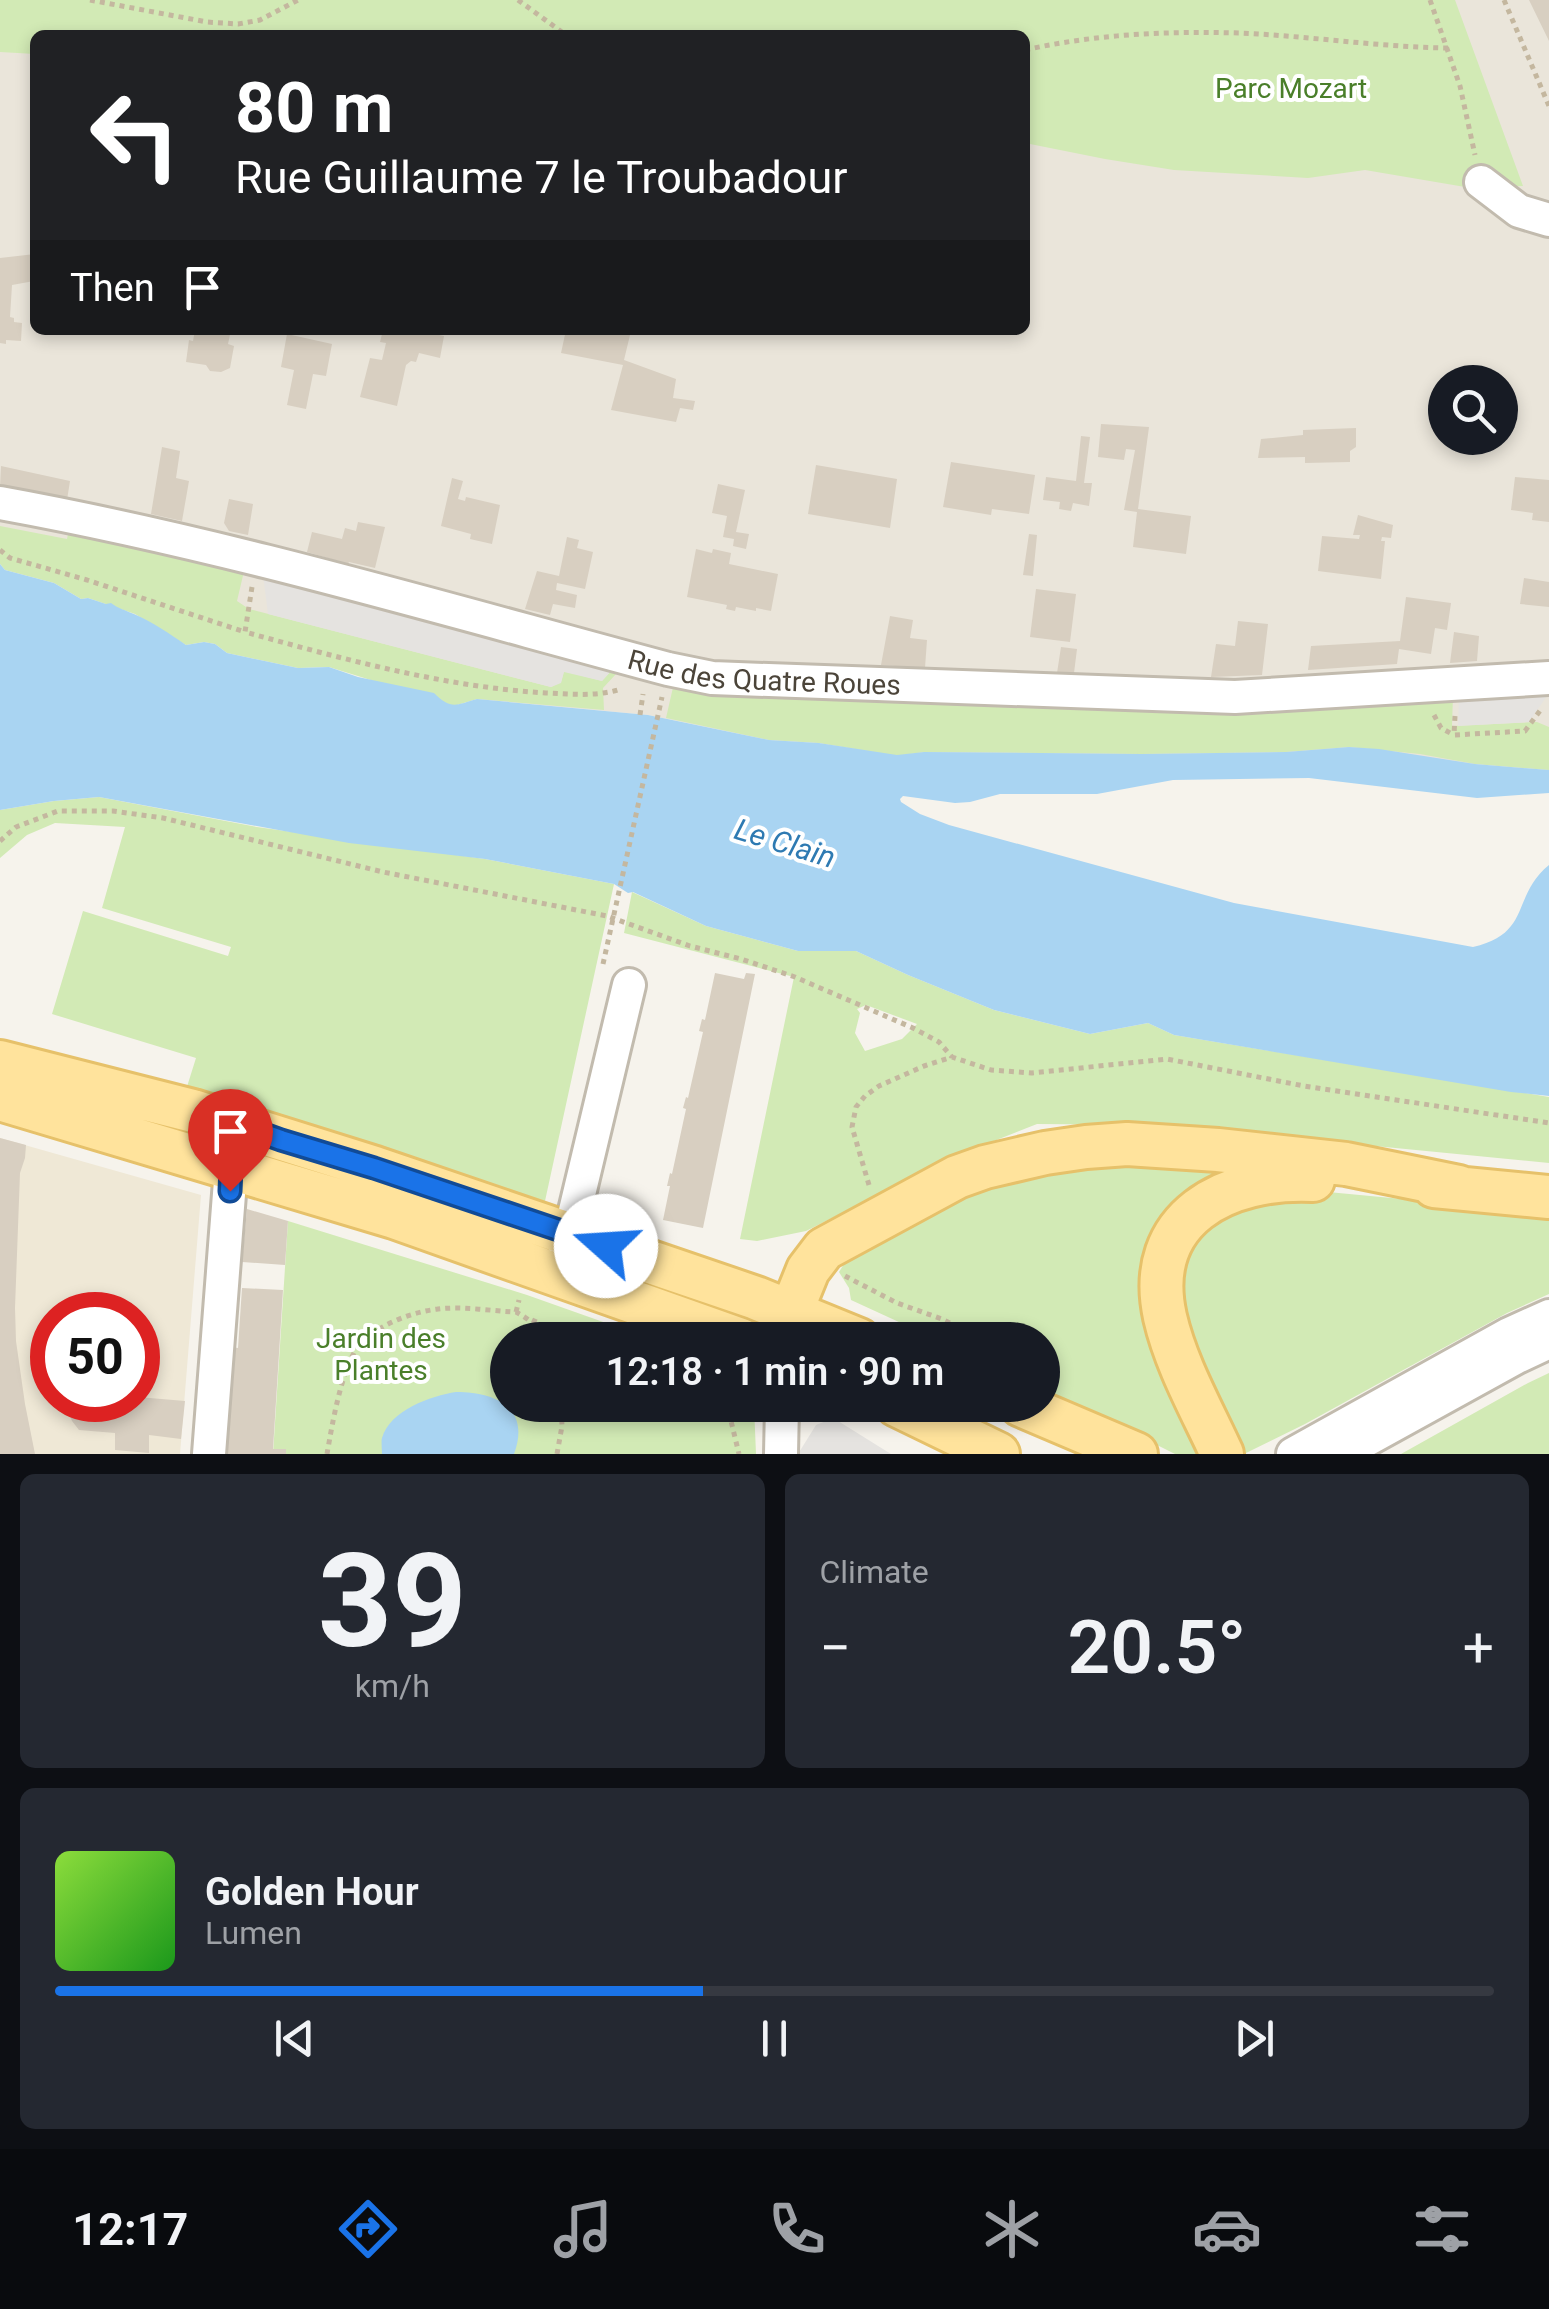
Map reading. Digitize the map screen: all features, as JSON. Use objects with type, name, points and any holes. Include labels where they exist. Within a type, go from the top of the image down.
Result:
[{"type":"main road","points":[[0,1062],[242,1126],[374,1168],[570,1234],[779,1322]]},
{"type":"main road","points":[[0,1099],[394,1217],[690,1322]]},
{"type":"main road","points":[[789,1322],[808,1270],[824,1249],[956,1177],[1016,1159],[1127,1144],[1346,1164],[1459,1187]]},
{"type":"main road","points":[[1222,1454],[1173,1344],[1162,1292],[1163,1270],[1176,1233],[1185,1220],[1212,1198],[1261,1182],[1300,1180],[1459,1187],[1549,1197]]},
{"type":"main road","points":[[932,1422],[998,1454]]},
{"type":"main road","points":[[1055,1422],[1102,1445],[1136,1454]]},
{"type":"street","points":[[1481,182],[1518,211],[1549,220]]},
{"type":"street","name":"Rue des Quatre Roues","points":[[0,503],[257,560],[668,670],[712,678],[1235,698],[1549,678]]},
{"type":"street","points":[[560,1276],[630,985]]},
{"type":"street","points":[[209,1454],[231,1168],[242,1126]]},
{"type":"street","points":[[1341,1454],[1380,1419],[1509,1334],[1549,1316]]},
{"type":"street","points":[[1293,1454],[1549,1342]]},
{"type":"street","points":[[781,1454],[782,1422]]},
{"type":"path","points":[[90,0],[206,22],[238,24],[260,20],[298,0]]},
{"type":"path","points":[[518,0],[559,30]]},
{"type":"path","points":[[1430,0],[1460,86],[1481,182]]},
{"type":"path","points":[[1504,0],[1549,106]]},
{"type":"path","points":[[1030,49],[1124,34],[1238,33],[1448,48]]},
{"type":"path","points":[[0,550],[10,558],[246,632],[394,669],[510,690],[604,694],[631,686]]},
{"type":"path","points":[[246,632],[257,560]]},
{"type":"path","points":[[640,715],[644,681]]},
{"type":"path","points":[[1454,735],[1457,682]]},
{"type":"path","points":[[1428,705],[1441,728],[1454,735],[1526,731],[1549,698]]},
{"type":"path","points":[[617,910],[657,716]]},
{"type":"path","points":[[0,840],[16,827],[58,811],[163,818],[383,872],[607,916],[794,977],[913,1028],[939,1042],[952,1056],[991,1070],[1032,1073],[1167,1059],[1304,1086],[1549,1123]]},
{"type":"path","points":[[870,1186],[852,1127],[856,1108],[878,1086],[952,1056]]},
{"type":"path","points":[[824,1249],[835,1268],[848,1278],[897,1303],[948,1322]]},
{"type":"path","points":[[327,1454],[350,1360],[361,1344],[379,1330],[403,1318],[440,1308],[516,1312],[536,1322]]},
{"type":"path","points":[[527,1318],[531,1322]]},
{"type":"path","points":[[557,1454],[562,1422]]},
{"type":"path","points":[[731,1422],[739,1454]]},
{"type":"shaded area","points":[[0,0],[1549,0],[1549,770],[1475,764],[897,756],[819,743],[769,740],[648,715],[477,699],[0,564]]},
{"type":"shaded area","points":[[263,575],[613,669],[602,681],[564,672],[561,683],[551,687],[268,614]]},
{"type":"shaded area","points":[[1549,693],[1529,722],[1458,726],[1459,697]]},
{"type":"shaded area","points":[[0,1138],[201,1195],[180,1454],[0,1454]]},
{"type":"shaded area","points":[[840,1422],[891,1454],[798,1454],[816,1425]]},
{"type":"green space","name":"Parc Mozart","points":[[0,0],[1455,0],[1523,186],[1471,188],[1365,170],[1308,178],[1174,170],[1030,144],[1030,30],[30,30],[30,54],[0,52]]},
{"type":"green space","points":[[0,526],[67,539],[69,529],[245,567],[237,601],[249,609],[551,687],[561,682],[564,671],[602,681],[610,672],[616,674],[603,688],[604,710],[477,699],[454,706],[329,667],[298,668],[227,653],[204,642],[186,645],[135,614],[81,599],[54,583],[5,570],[0,564]]},
{"type":"green space","points":[[674,683],[1453,695],[1452,726],[1537,722],[1549,727],[1549,770],[1349,747],[1286,752],[924,752],[897,756],[819,743],[769,740],[666,718]]},
{"type":"green space","points":[[99,797],[257,827],[485,859],[614,884],[545,1201],[185,1093],[196,1058],[52,1014],[83,911],[228,956],[231,947],[102,908],[125,827],[55,823],[27,835],[0,858],[0,810]]},
{"type":"green space","points":[[632,892],[706,926],[798,951],[856,951],[994,1010],[1090,1034],[1148,1023],[1174,1035],[1549,1097],[1549,1163],[1159,1125],[1037,1124],[956,1156],[806,1231],[757,1241],[740,1239],[794,977],[624,933]],"holes":[[[866,1005],[917,1024],[902,1039],[865,1051],[855,1033],[860,1013],[857,1009]]]},
{"type":"green space","points":[[1089,1158],[1230,1169],[1170,1228],[1206,1454],[1175,1454],[1060,1396],[1060,1322],[899,1322],[851,1300],[839,1272],[849,1256],[938,1197]]},
{"type":"green space","points":[[1328,1192],[1549,1213],[1549,1294],[1305,1424],[1244,1454],[1230,1454],[1187,1362],[1178,1262],[1222,1206]]},
{"type":"green space","name":"Jardin des Plantes","points":[[288,1221],[603,1322],[490,1322],[490,1422],[755,1422],[756,1454],[273,1454]]},
{"type":"green space","points":[[1549,1373],[1549,1454],[1401,1454],[1528,1383]]},
{"type":"water","name":"Le Clain","points":[[0,564],[5,570],[54,583],[81,599],[111,603],[186,645],[215,644],[227,653],[298,668],[329,667],[434,693],[454,705],[477,699],[648,715],[769,740],[897,755],[1286,752],[1349,747],[1549,770],[1549,793],[1477,798],[1309,778],[1173,780],[1097,794],[1000,794],[955,803],[903,796],[900,799],[920,814],[949,825],[1234,903],[1473,947],[1492,941],[1513,924],[1529,889],[1549,865],[1549,1096],[1174,1035],[1148,1023],[1090,1034],[994,1010],[856,951],[798,951],[706,926],[614,884],[485,859],[349,843],[99,797],[0,810]]},
{"type":"water","points":[[456,1392],[490,1397],[490,1422],[517,1422],[514,1454],[382,1454],[382,1438],[393,1420],[435,1397]]},
{"type":"building","points":[[1529,0],[1549,0],[1549,41]]},
{"type":"building","points":[[30,255],[30,282],[12,285],[10,317],[22,323],[21,341],[6,340],[6,344],[0,343],[0,258]]},
{"type":"building","points":[[194,335],[230,335],[228,344],[234,346],[230,368],[210,371],[206,365],[186,362],[189,340],[193,341]]},
{"type":"building","points":[[287,335],[332,344],[326,376],[313,374],[306,409],[287,405],[294,370],[281,367]]},
{"type":"building","points":[[382,335],[444,336],[440,358],[419,353],[416,362],[406,365],[397,406],[360,397],[370,358],[382,360],[386,343],[380,342]]},
{"type":"building","points":[[565,335],[630,335],[624,360],[676,379],[673,398],[695,401],[693,410],[680,408],[676,422],[611,410],[623,365],[561,353]]},
{"type":"building","points":[[1101,424],[1149,427],[1138,509],[1191,516],[1186,554],[1133,547],[1137,512],[1124,510],[1135,450],[1126,449],[1124,460],[1098,457]]},
{"type":"building","points":[[1356,428],[1356,447],[1350,451],[1350,462],[1305,463],[1305,457],[1258,458],[1261,439],[1303,435],[1303,430]]},
{"type":"building","points":[[1081,436],[1090,437],[1084,483],[1092,483],[1089,506],[1073,503],[1071,511],[1059,509],[1060,502],[1043,500],[1046,477],[1076,481]]},
{"type":"building","points":[[162,447],[180,451],[176,478],[189,481],[182,521],[151,514]]},
{"type":"building","points":[[951,462],[1035,475],[1029,514],[992,509],[991,515],[943,507]]},
{"type":"building","points":[[816,465],[897,479],[890,528],[808,514]]},
{"type":"building","points":[[1,466],[70,481],[67,500],[0,487]]},
{"type":"building","points":[[1515,477],[1549,480],[1549,522],[1532,520],[1533,513],[1511,510]]},
{"type":"building","points":[[452,478],[463,481],[458,499],[465,501],[466,497],[500,505],[492,544],[441,526]]},
{"type":"building","points":[[718,484],[745,490],[736,532],[749,534],[746,549],[733,546],[734,539],[723,537],[727,516],[712,513]]},
{"type":"building","points":[[229,499],[253,504],[248,535],[229,531],[224,523]]},
{"type":"building","points":[[1358,515],[1393,525],[1391,538],[1382,537],[1381,541],[1385,541],[1381,579],[1318,571],[1322,536],[1359,539],[1360,535],[1353,535]]},
{"type":"building","points":[[358,522],[385,527],[375,568],[307,552],[312,532],[342,539],[345,528],[356,531]]},
{"type":"building","points":[[1029,534],[1037,535],[1033,576],[1023,575]]},
{"type":"building","points":[[567,537],[579,540],[577,548],[593,552],[585,589],[557,583],[556,590],[577,595],[575,608],[553,604],[550,615],[525,609],[537,571],[559,576]]},
{"type":"building","points":[[696,549],[731,553],[729,564],[778,574],[771,611],[736,607],[735,611],[726,609],[727,605],[687,597]]},
{"type":"building","points":[[1524,578],[1549,582],[1549,607],[1520,604]]},
{"type":"building","points":[[1036,589],[1076,594],[1070,642],[1030,637]]},
{"type":"building","points":[[1406,597],[1451,603],[1447,630],[1435,628],[1431,654],[1399,649],[1397,664],[1308,670],[1311,646],[1400,641]]},
{"type":"building","points":[[890,616],[913,620],[910,638],[927,640],[925,668],[881,665]]},
{"type":"building","points":[[1238,621],[1268,624],[1262,675],[1211,677],[1216,644],[1235,646]]},
{"type":"building","points":[[1454,632],[1479,636],[1477,661],[1450,663]]},
{"type":"building","points":[[1061,647],[1077,649],[1074,673],[1057,673]]},
{"type":"building","points":[[715,973],[744,979],[746,973],[755,974],[703,1228],[663,1220],[686,1109],[683,1108],[703,1032],[699,1031]]},
{"type":"building","points":[[0,1138],[26,1145],[20,1173],[15,1308],[16,1341],[35,1454],[0,1454]]},
{"type":"building","points":[[247,1209],[288,1221],[285,1265],[242,1262]]},
{"type":"building","points":[[242,1288],[283,1290],[273,1449],[286,1449],[286,1454],[226,1454],[232,1347],[238,1348]]},
{"type":"building","points":[[160,1399],[185,1401],[181,1439],[149,1435],[149,1453],[115,1450],[115,1433],[79,1430],[73,1422],[160,1422]]},
{"type":"route","points":[[230,1191],[231,1168],[242,1126],[606,1246]]}]
